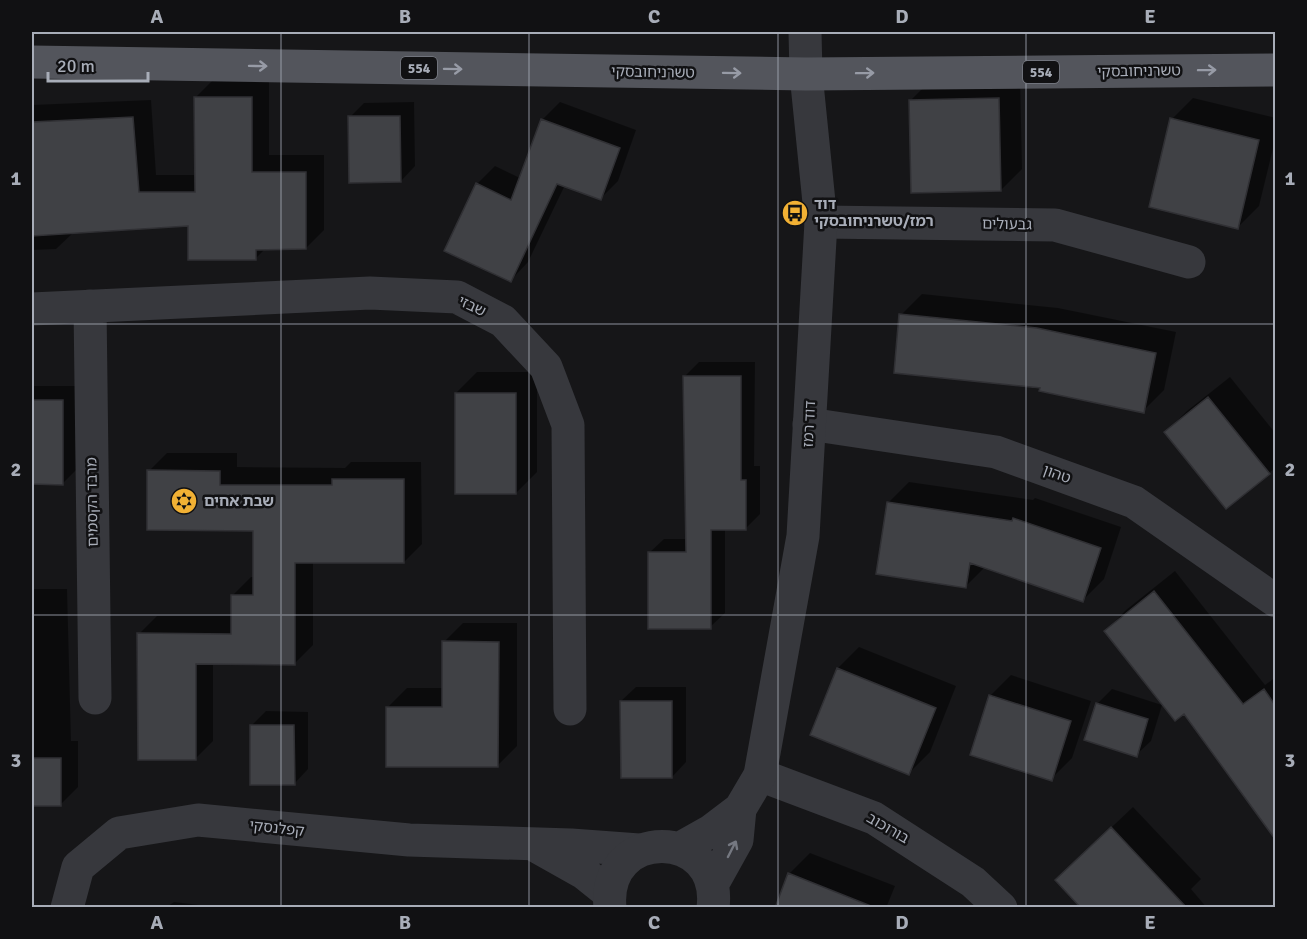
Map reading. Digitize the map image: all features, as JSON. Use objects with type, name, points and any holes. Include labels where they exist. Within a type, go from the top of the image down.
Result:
[{"type":"main road","name":"טשרניחובסקי","points":[[32,62],[806,74],[1275,70]]},
{"type":"street","name":"דוד רמז","points":[[713,896],[737,840],[741,809],[760,775],[803,536],[821,222],[806,74],[805,32]]},
{"type":"street","name":"גבעולים","points":[[821,222],[1055,225],[1189,262]]},
{"type":"street","name":"שבזי","points":[[32,309],[369,293],[457,297],[503,321],[546,367],[568,425],[570,709]]},
{"type":"street","name":"מרבד הקסמים","points":[[90,306],[95,698]]},
{"type":"street","name":"טהון","points":[[809,424],[996,452],[1134,502],[1275,601]]},
{"type":"street","name":"בורוכוב","points":[[760,775],[874,818],[973,882],[1001,908]]},
{"type":"street","name":"דוד רמז","points":[[679,849],[711,831],[741,809]]},
{"type":"street","name":"קפלנסקי","points":[[67,908],[78,867],[119,833],[198,820],[409,840],[639,850],[658,845],[679,849]]},
{"type":"street","name":"קפלנסקי","points":[[531,844],[584,873],[610,900]]},
{"type":"street","points":[[679,849],[690,853],[703,865],[712,879],[713,896]]},
{"type":"street","points":[[610,900],[611,881],[618,868],[627,857],[639,850]]},
{"type":"building","points":[[194,97],[252,97],[252,172],[306,172],[306,249],[256,250],[256,260],[188,260],[188,226],[32,236],[32,122],[133,117],[139,192],[195,192]]},
{"type":"building","points":[[999,98],[1001,191],[911,193],[909,100]]},
{"type":"building","points":[[348,116],[400,116],[401,182],[349,183]]},
{"type":"building","points":[[1170,118],[1259,140],[1238,229],[1149,207]]},
{"type":"building","points":[[541,119],[620,148],[601,200],[557,184],[511,282],[444,251],[476,183],[511,200]]},
{"type":"building","points":[[899,314],[1037,328],[1156,353],[1144,413],[1039,391],[1040,388],[894,373]]},
{"type":"building","points":[[683,376],[741,376],[741,480],[746,480],[746,530],[711,530],[711,629],[648,629],[648,552],[686,552]]},
{"type":"building","points":[[455,393],[516,393],[516,494],[455,494]]},
{"type":"building","points":[[1208,397],[1270,474],[1226,509],[1164,432]]},
{"type":"building","points":[[32,400],[63,400],[63,485],[32,484]]},
{"type":"building","points":[[147,470],[220,471],[220,485],[332,485],[332,479],[404,479],[404,563],[295,563],[295,665],[196,664],[196,760],[138,760],[137,633],[231,634],[231,595],[253,595],[253,531],[147,530]]},
{"type":"building","points":[[887,502],[1012,521],[1013,518],[1101,548],[1083,602],[970,563],[966,588],[876,574]]},
{"type":"building","points":[[1154,591],[1243,704],[1264,689],[1275,705],[1275,839],[1184,714],[1175,721],[1104,631]]},
{"type":"building","points":[[442,641],[499,642],[498,767],[386,767],[386,707],[442,707]]},
{"type":"building","points":[[837,668],[936,708],[909,775],[810,735]]},
{"type":"building","points":[[989,695],[1071,721],[1052,781],[970,755]]},
{"type":"building","points":[[620,701],[672,701],[672,778],[621,778]]},
{"type":"building","points":[[1096,703],[1148,719],[1137,757],[1084,740]]},
{"type":"building","points":[[250,725],[294,725],[295,785],[250,785]]},
{"type":"building","points":[[32,758],[61,758],[61,806],[32,806]]},
{"type":"building","points":[[1111,827],[1187,908],[1081,908],[1055,880]]},
{"type":"building","points":[[788,873],[871,906],[871,908],[775,908]]},
{"type":"place","name":"דוד רמז/טשרניחובסקי","points":[[795,213]]},
{"type":"place","name":"שבת אחים","points":[[184,501]]}]
